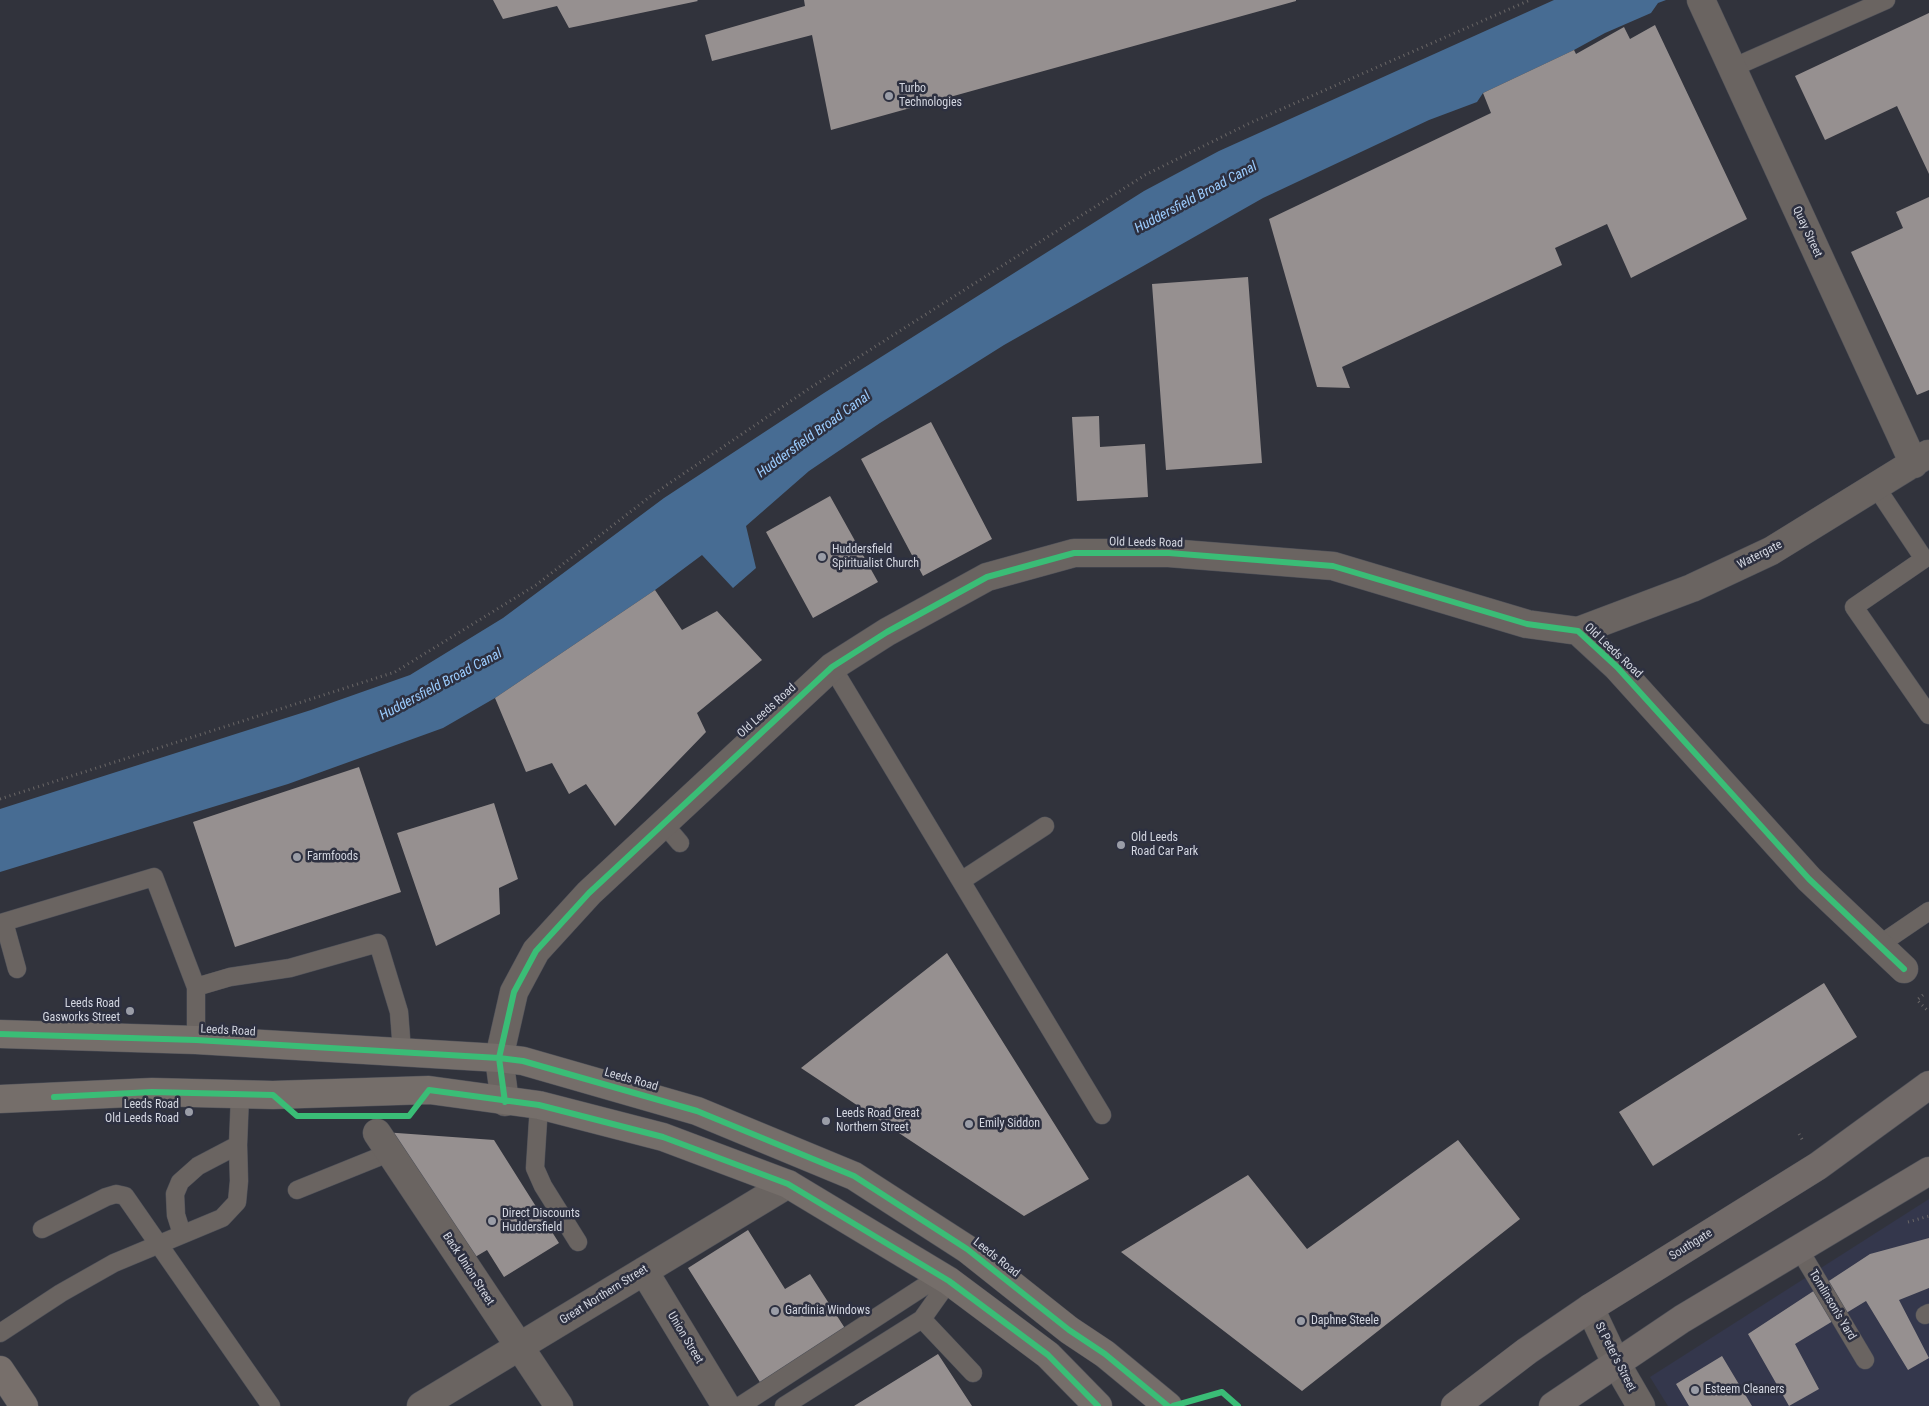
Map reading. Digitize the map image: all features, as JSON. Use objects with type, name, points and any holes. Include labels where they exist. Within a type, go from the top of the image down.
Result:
[{"type":"highway","name":"Southgate","points":[[1455,1406],[1527,1351],[1590,1308],[1812,1170],[1929,1085]]},
{"type":"highway","points":[[1553,1406],[1682,1319],[1929,1171]]},
{"type":"main road","name":"Leeds Road","points":[[0,1034],[196,1040],[499,1058],[523,1061],[697,1111],[854,1176],[967,1249],[1069,1330],[1105,1354],[1168,1406]]},
{"type":"main road","points":[[0,1099],[152,1092],[240,1095],[429,1090],[505,1102],[539,1105],[663,1138],[788,1184],[944,1279],[1048,1355],[1098,1406]]},
{"type":"street","name":"Quay Street","points":[[1704,6],[1732,68],[1921,459]]},
{"type":"street","name":"Watergate","points":[[1578,631],[1692,588],[1771,551],[1921,459]]},
{"type":"street","name":"Old Leeds Road","points":[[505,1102],[499,1058],[514,992],[536,952],[589,893],[672,833],[832,667],[887,632],[988,577],[1074,553],[1169,553],[1333,566],[1527,624],[1578,631],[1617,667],[1809,879],[1904,969]]},
{"type":"street","name":"Back Union Street","points":[[384,1142],[559,1406]]},
{"type":"street","name":"Great Northern Street","points":[[421,1406],[788,1184]]},
{"type":"street","name":"Union Street","points":[[644,1271],[726,1406]]},
{"type":"street","name":"St Peter's Street","points":[[1590,1308],[1616,1363],[1641,1406]]},
{"type":"street","points":[[0,1370],[24,1406]]},
{"type":"lane","points":[[1732,68],[1886,0]]},
{"type":"lane","points":[[1876,487],[1924,559],[1854,607],[1929,715]]},
{"type":"lane","points":[[832,667],[1102,1114]]},
{"type":"lane","points":[[961,881],[1045,826]]},
{"type":"lane","points":[[17,969],[4,922],[154,877],[196,987],[196,1040]]},
{"type":"lane","points":[[1879,945],[1929,911]]},
{"type":"lane","points":[[196,987],[230,977],[290,968],[378,943],[399,1012],[402,1051]]},
{"type":"lane","points":[[0,1333],[61,1293],[114,1263],[222,1218],[237,1202],[240,1095]]},
{"type":"lane","points":[[539,1105],[535,1168],[543,1186],[578,1242]]},
{"type":"lane","points":[[298,1190],[384,1142]]},
{"type":"lane","points":[[182,1234],[176,1215],[175,1194],[180,1182],[198,1166],[238,1145]]},
{"type":"lane","points":[[42,1228],[116,1194],[125,1196],[271,1406]]},
{"type":"lane","name":"Tomlinson's Yard","points":[[1799,1250],[1865,1360]]},
{"type":"lane","points":[[784,1406],[922,1319],[944,1279]]},
{"type":"lane","points":[[740,1406],[944,1279]]},
{"type":"lane","points":[[922,1319],[973,1373]]},
{"type":"path","points":[[0,799],[395,672],[536,585],[652,495],[810,388],[1145,175],[1250,123],[1530,0]]},
{"type":"path","points":[[1929,988],[1917,1000],[1929,1012]]},
{"type":"shaded area","points":[[1929,1199],[1929,1406],[1668,1406],[1650,1377]]},
{"type":"water","name":"Huddersfield Broad Canal","points":[[1554,0],[1666,0],[1658,3],[1651,13],[1605,33],[1574,50],[1483,93],[1477,102],[1429,120],[1263,198],[1004,345],[880,423],[809,471],[746,526],[756,568],[733,588],[702,555],[655,590],[495,698],[443,728],[288,784],[0,872],[0,809],[311,710],[410,675],[503,618],[664,498],[824,393],[1144,191],[1219,151]]},
{"type":"building","points":[[493,0],[698,1],[569,28],[557,6],[503,19]]},
{"type":"building","name":"Turbo Technologies","points":[[804,0],[1296,1],[831,130],[812,35],[712,61],[705,35],[805,6]]},
{"type":"building","points":[[1929,13],[1929,174],[1897,106],[1825,140],[1795,76]]},
{"type":"building","points":[[1655,25],[1747,219],[1631,278],[1607,224],[1555,248],[1562,265],[1342,367],[1350,388],[1317,387],[1269,219],[1491,113],[1483,93],[1574,50],[1576,54],[1624,27],[1630,39]]},
{"type":"building","points":[[1929,197],[1929,390],[1917,395],[1851,252],[1903,228],[1896,212]]},
{"type":"building","points":[[1248,277],[1262,463],[1166,470],[1152,284]]},
{"type":"building","points":[[1099,416],[1100,447],[1145,444],[1148,497],[1077,501],[1072,417]]},
{"type":"building","points":[[931,422],[992,539],[923,576],[861,459]]},
{"type":"building","name":"Huddersfield Spiritualist Church","points":[[830,496],[878,582],[813,618],[766,532]]},
{"type":"building","points":[[655,590],[682,630],[717,611],[762,660],[697,713],[706,732],[615,826],[586,784],[569,794],[552,763],[526,772],[495,698]]},
{"type":"building","name":"Farmfoods","points":[[359,767],[401,892],[235,947],[193,822]]},
{"type":"building","points":[[494,803],[518,879],[499,888],[500,914],[436,946],[397,833]]},
{"type":"building","name":"Emily Siddon","points":[[947,953],[1089,1179],[1024,1216],[801,1068]]},
{"type":"building","points":[[1824,983],[1857,1037],[1653,1166],[1619,1112]]},
{"type":"building","name":"Direct Discounts Huddersfield","points":[[383,1132],[494,1140],[559,1243],[504,1277],[487,1250],[465,1263]]},
{"type":"building","name":"Daphne Steele","points":[[1458,1140],[1520,1219],[1302,1391],[1121,1252],[1248,1175],[1307,1249]]},
{"type":"building","name":"Gardinia Windows","points":[[748,1230],[785,1289],[810,1274],[848,1333],[763,1387],[688,1268]]},
{"type":"building","points":[[1929,1238],[1929,1288],[1899,1300],[1929,1358],[1908,1370],[1866,1301],[1795,1344],[1819,1389],[1789,1406],[1748,1334],[1870,1254]]},
{"type":"building","points":[[938,1354],[972,1406],[854,1406]]},
{"type":"building","points":[[1722,1356],[1752,1406],[1689,1406],[1676,1384]]},
{"type":"cycle path","points":[[505,1102],[499,1058],[514,992],[536,951],[589,893],[832,667],[887,632],[987,577],[1074,553],[1169,553],[1333,566],[1527,624],[1578,631],[1617,667],[1809,879],[1904,969]]},
{"type":"cycle path","points":[[0,1034],[196,1040],[499,1058],[523,1061],[697,1111],[854,1176],[967,1249],[1069,1330],[1105,1354],[1168,1406]]},
{"type":"cycle path","points":[[54,1097],[152,1092],[273,1095],[297,1116],[409,1116],[429,1090],[539,1105],[663,1137],[788,1184],[949,1281],[1048,1355],[1098,1406]]},
{"type":"cycle path","points":[[1173,1406],[1222,1392],[1238,1406]]},
{"type":"place","name":"Turbo Technologies","points":[[889,96]]},
{"type":"place","name":"Huddersfield Spiritualist Church","points":[[822,557]]},
{"type":"place","name":"Old Leeds Road Car Park","points":[[1121,845]]},
{"type":"place","name":"Farmfoods","points":[[297,857]]},
{"type":"place","name":"Leeds Road Gasworks Street","points":[[130,1011]]},
{"type":"place","name":"Leeds Road Old Leeds Road","points":[[189,1112]]},
{"type":"place","name":"Leeds Road Great Northern Street","points":[[826,1121]]},
{"type":"place","name":"Emily Siddon","points":[[969,1124]]},
{"type":"place","name":"Direct Discounts Huddersfield","points":[[492,1221]]},
{"type":"place","name":"Gardinia Windows","points":[[775,1311]]},
{"type":"place","name":"Daphne Steele","points":[[1301,1321]]},
{"type":"place","name":"Esteem Cleaners","points":[[1695,1390]]}]
